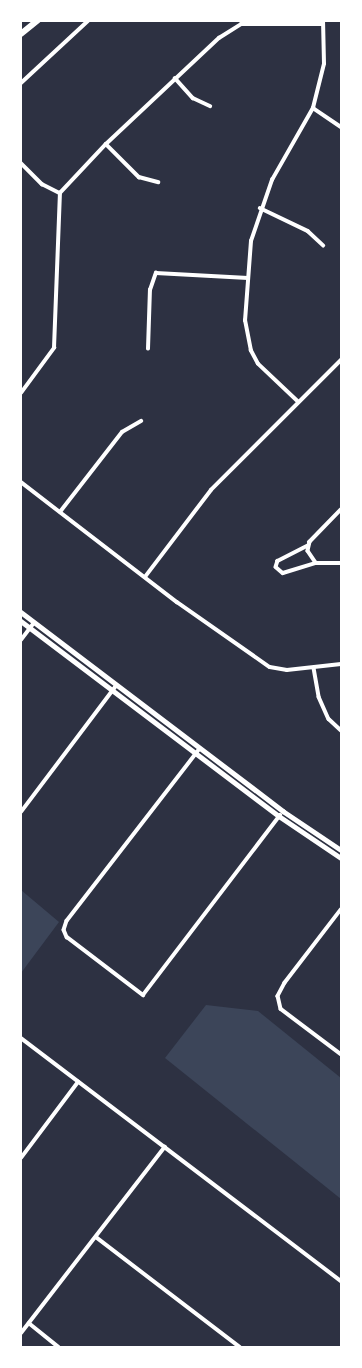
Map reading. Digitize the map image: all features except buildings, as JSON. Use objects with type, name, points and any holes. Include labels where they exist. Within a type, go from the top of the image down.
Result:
[{"type":"main road","points":[[21,34],[36,21]]},
{"type":"street","points":[[21,83],[88,21]]},
{"type":"street","points":[[21,393],[54,348],[60,193],[106,144],[174,78],[219,38],[240,23],[323,22],[324,64],[313,108],[272,180],[260,208],[251,241],[245,320],[251,351],[258,364],[298,402]]},
{"type":"street","points":[[174,78],[193,98],[210,106]]},
{"type":"street","points":[[313,108],[341,127]]},
{"type":"street","points":[[106,144],[139,177],[158,182]]},
{"type":"street","points":[[21,163],[42,184],[60,193]]},
{"type":"street","points":[[260,208],[308,231],[323,245]]},
{"type":"street","points":[[148,349],[150,290],[156,273],[248,278]]},
{"type":"street","points":[[145,577],[211,490],[341,360]]},
{"type":"street","points":[[60,512],[122,432],[141,421]]},
{"type":"street","points":[[21,482],[145,577],[270,667],[287,670],[341,664]]},
{"type":"street","points":[[341,510],[308,546],[278,561],[276,567],[283,573],[316,563],[341,563]]},
{"type":"street","points":[[308,546],[309,556],[316,563]]},
{"type":"street","points":[[21,612],[116,686],[283,811],[341,850]]},
{"type":"street","points":[[21,621],[279,816],[341,858]]},
{"type":"street","points":[[21,640],[34,623]]},
{"type":"street","points":[[314,668],[319,697],[326,713],[341,730]]},
{"type":"street","points":[[21,812],[116,686]]},
{"type":"street","points":[[200,749],[67,921],[64,930],[67,937],[143,995],[283,811]]},
{"type":"street","points":[[341,910],[285,983],[278,996],[281,1010],[341,1054]]},
{"type":"street","points":[[21,1038],[341,1281]]},
{"type":"street","points":[[21,1158],[78,1082]]},
{"type":"street","points":[[21,1333],[96,1238],[164,1147]]},
{"type":"street","points":[[96,1238],[240,1347]]},
{"type":"street","points":[[29,1323],[59,1347]]},
{"type":"shaded area","points":[[21,890],[59,922],[21,973]]},
{"type":"shaded area","points":[[206,1005],[258,1011],[341,1078],[341,1199],[165,1058]]}]
